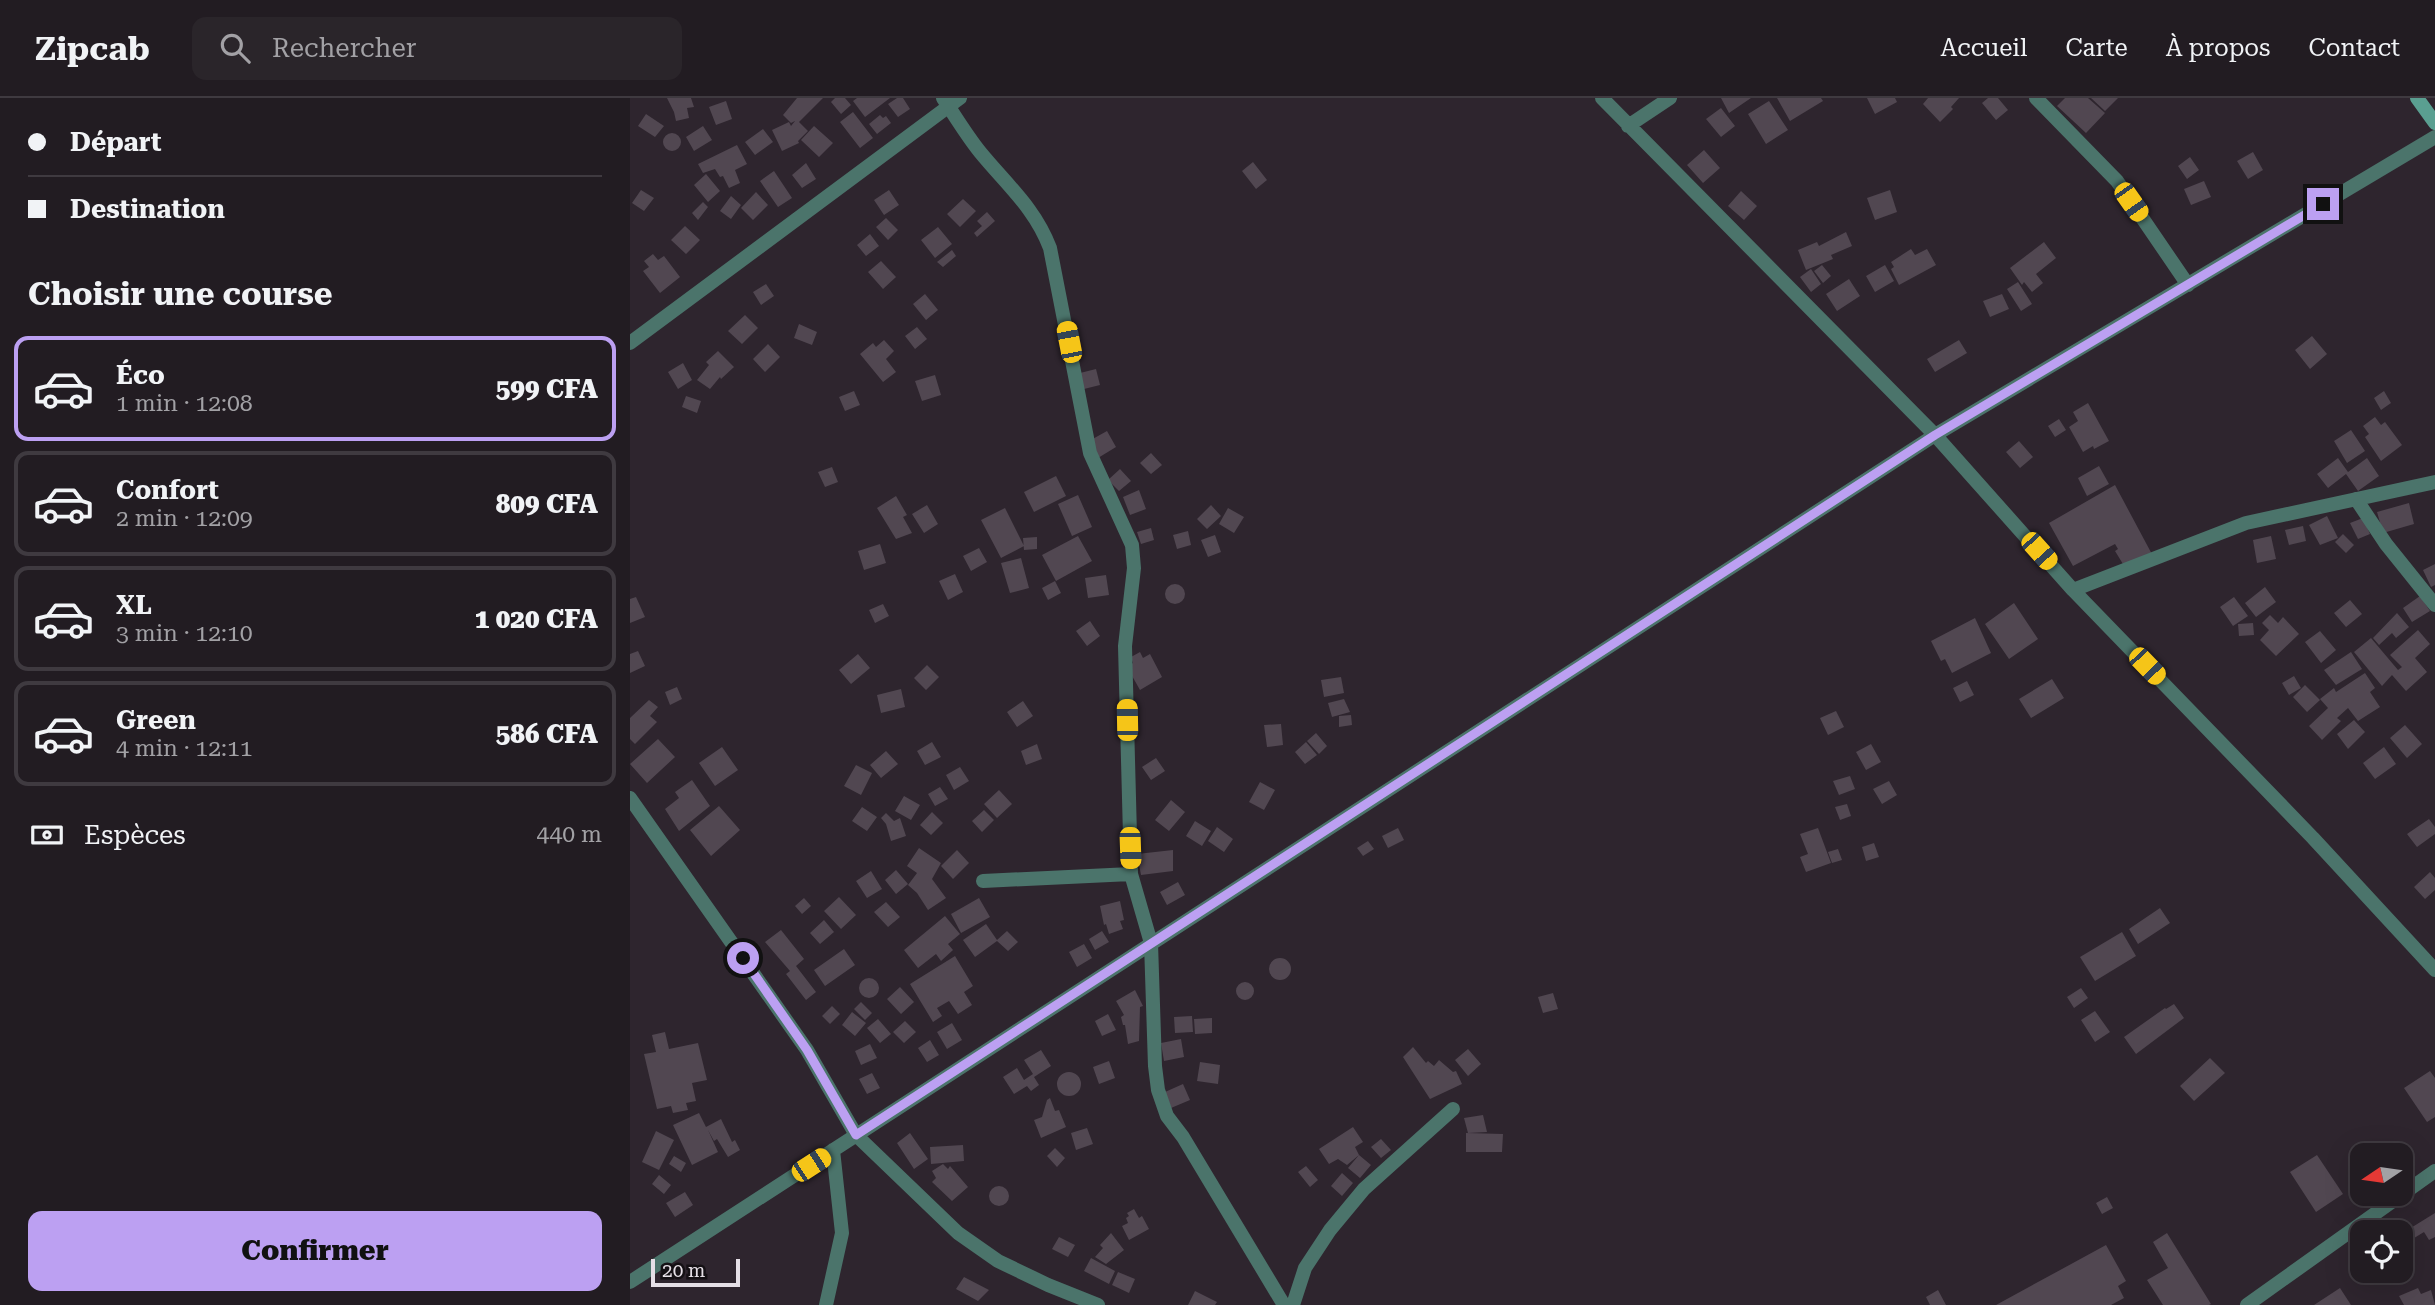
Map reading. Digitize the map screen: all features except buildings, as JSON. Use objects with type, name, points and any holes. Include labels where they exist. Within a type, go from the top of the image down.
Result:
[{"type":"main road","points":[[2417,98],[2435,123]]},
{"type":"street","points":[[1602,98],[1935,435],[2073,590],[2313,838],[2435,970]]},
{"type":"street","points":[[1628,126],[1670,98]]},
{"type":"street","points":[[2036,98],[2117,181],[2188,285]]},
{"type":"street","points":[[630,342],[951,101],[979,151],[1027,204],[1042,227],[1050,248],[1090,453],[1132,545],[1134,568],[1125,646],[1131,874],[1151,943],[1158,1090],[1167,1116],[1184,1137],[1284,1305]]},
{"type":"street","points":[[630,1282],[1935,435],[2435,137]]},
{"type":"street","points":[[2073,590],[2246,523],[2435,482]]},
{"type":"street","points":[[2356,499],[2386,544],[2435,605]]},
{"type":"street","points":[[630,798],[807,1050],[856,1135],[958,1233],[998,1261],[1098,1305]]},
{"type":"street","points":[[983,881],[1131,874]]},
{"type":"street","points":[[1293,1305],[1305,1268],[1330,1230],[1364,1189],[1453,1109]]},
{"type":"street","points":[[826,1305],[842,1233],[834,1150]]},
{"type":"street","points":[[2247,1305],[2435,1171]]},
{"type":"route","points":[[743,958],[807,1050],[856,1135],[1935,435],[2323,204]]}]
